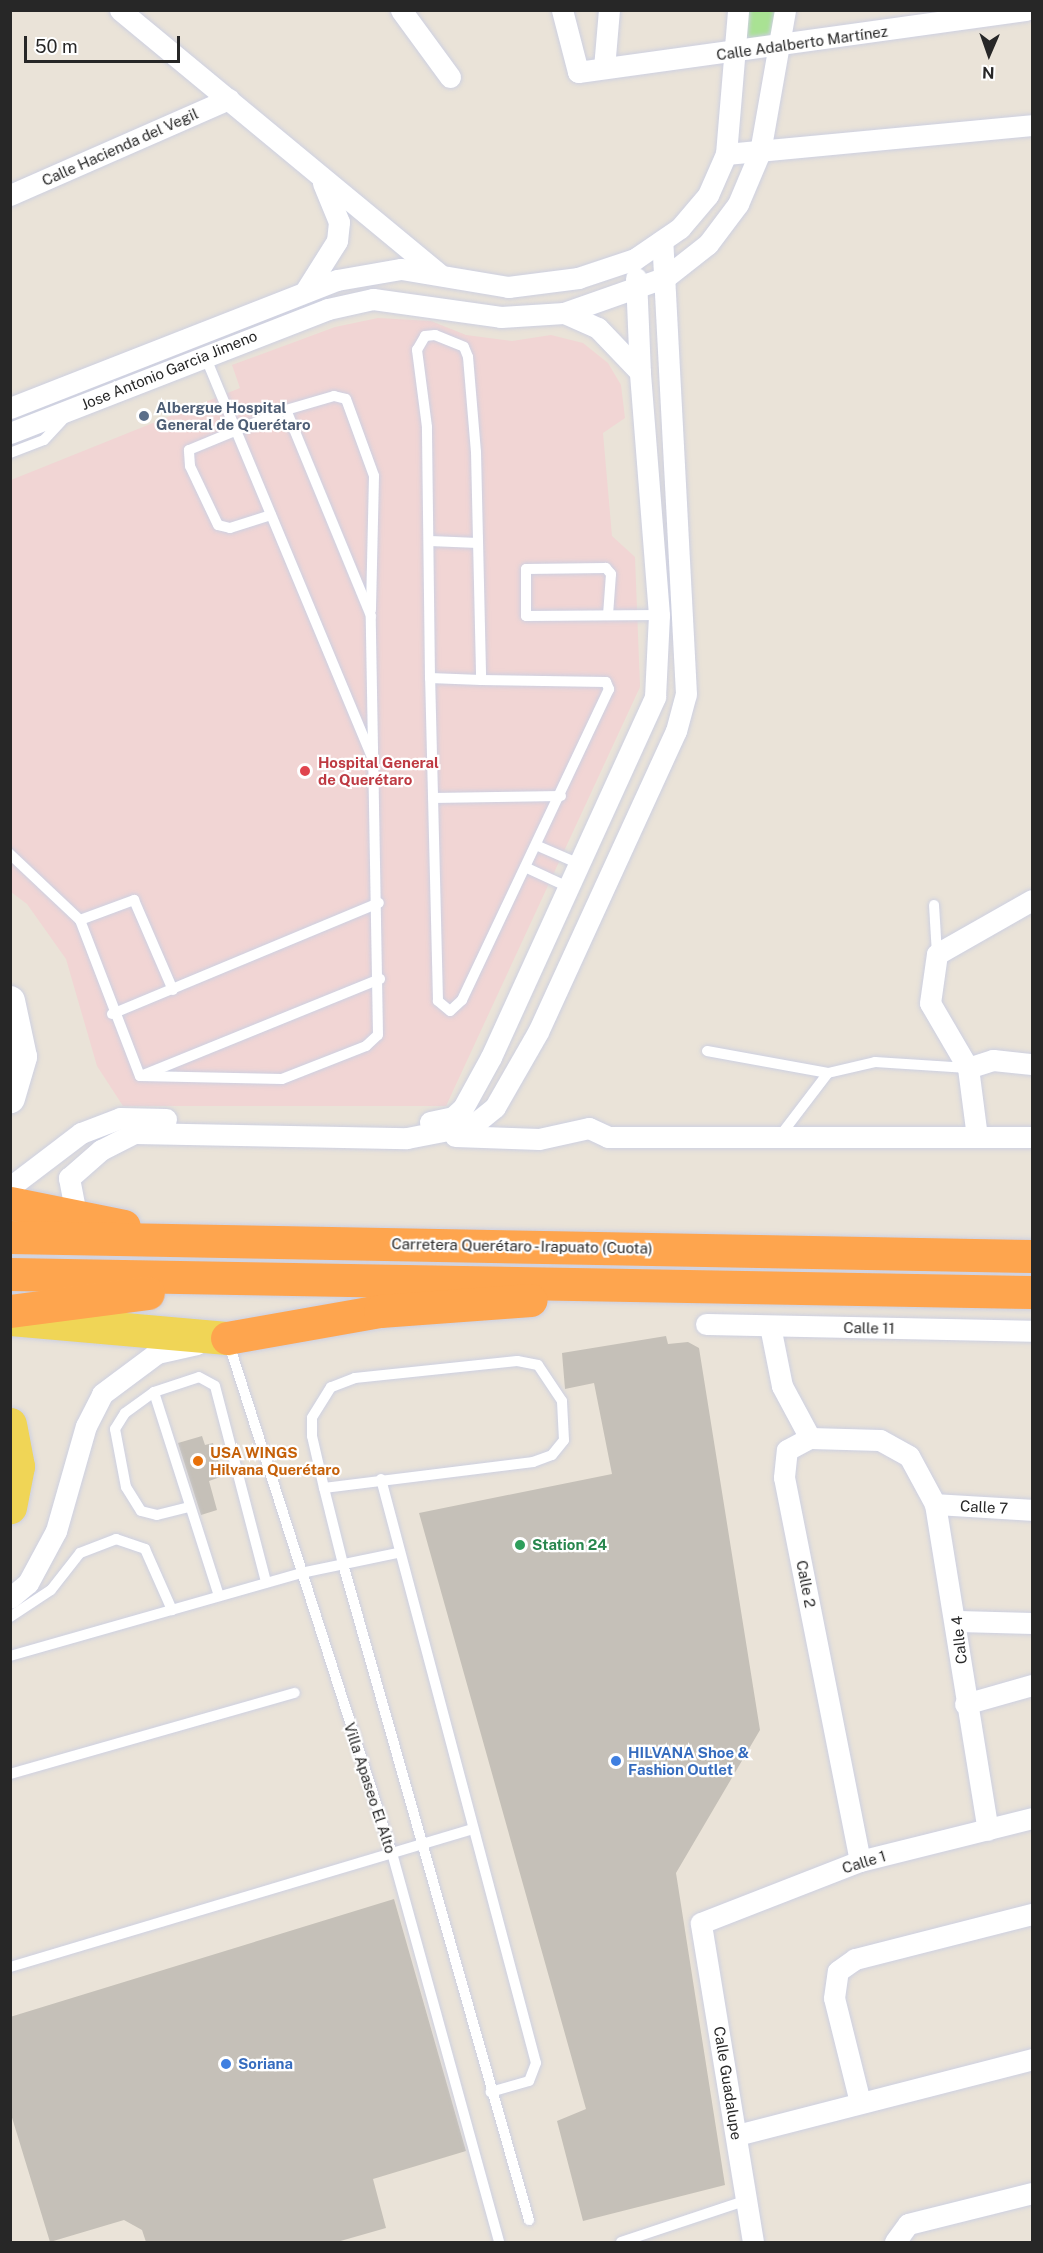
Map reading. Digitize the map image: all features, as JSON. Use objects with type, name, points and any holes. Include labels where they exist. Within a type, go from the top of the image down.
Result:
[{"type":"highway","points":[[10,1203],[76,1214],[181,1240]]},
{"type":"highway","name":"Carretera Querétaro - Irapuato (Cuota)","points":[[10,1238],[1032,1256]]},
{"type":"highway","points":[[10,1274],[759,1284],[1032,1292]]},
{"type":"highway","points":[[10,1311],[261,1278]]},
{"type":"highway","points":[[227,1338],[380,1311],[759,1284]]},
{"type":"main road","points":[[10,1000],[22,1057],[10,1098]]},
{"type":"main road","points":[[10,1319],[227,1338]]},
{"type":"main road","points":[[10,1424],[18,1466],[10,1507]]},
{"type":"street","points":[[120,10],[322,179],[440,274]]},
{"type":"street","points":[[401,10],[450,77]]},
{"type":"street","name":"Calle Adalberto Martínez","points":[[562,10],[578,72],[734,53],[906,20],[1027,10]]},
{"type":"street","points":[[604,68],[609,10]]},
{"type":"street","name":"Jose Antonio Garcia Jimeno","points":[[10,408],[306,290],[367,273],[401,269],[508,287],[578,278],[635,259],[662,241],[708,195],[726,154],[738,10]]},
{"type":"street","points":[[564,313],[637,290],[666,277],[708,244],[738,204],[760,152],[785,10]]},
{"type":"street","name":"Calle Hacienda del Vegil","points":[[10,195],[229,99]]},
{"type":"street","points":[[726,154],[1032,125]]},
{"type":"street","points":[[306,290],[337,241],[339,222],[322,179]]},
{"type":"street","points":[[410,1126],[435,1135],[473,1125],[495,1107],[538,1032],[676,730],[686,694],[666,277],[662,241]]},
{"type":"street","points":[[10,1187],[81,1133],[120,1118],[410,1126],[453,1117],[463,1108],[520,1003],[583,865],[655,697],[659,615],[640,372],[635,259]]},
{"type":"street","name":"Jose Antonio Garcia Jimeno","points":[[10,433],[328,309],[373,299],[501,317],[564,313]]},
{"type":"street","points":[[564,313],[598,328],[640,372]]},
{"type":"street","points":[[978,1137],[968,1068],[930,1003],[937,954],[1032,900]]},
{"type":"street","points":[[968,1068],[993,1060],[1032,1064]]},
{"type":"street","points":[[76,1214],[69,1178],[101,1150],[135,1133],[435,1135],[539,1139],[589,1128],[608,1137],[778,1139],[1032,1137]]},
{"type":"street","name":"Calle 11","points":[[706,1324],[1032,1331]]},
{"type":"street","points":[[770,1326],[782,1386],[810,1438]]},
{"type":"street","points":[[10,1598],[28,1583],[56,1531],[86,1426],[102,1394],[157,1353],[227,1338]]},
{"type":"street","name":"Calle 4","points":[[810,1438],[880,1440],[909,1456],[935,1504],[958,1621],[965,1704],[988,1830]]},
{"type":"street","name":"Calle 2","points":[[810,1438],[787,1450],[784,1477],[860,1862]]},
{"type":"street","name":"Calle 7","points":[[935,1504],[1032,1510]]},
{"type":"street","points":[[958,1621],[1032,1623]]},
{"type":"street","points":[[965,1704],[1032,1685]]},
{"type":"street","name":"Calle 1","points":[[701,1923],[860,1862],[1032,1818]]},
{"type":"street","points":[[860,2102],[834,1998],[838,1971],[855,1959],[1032,1914]]},
{"type":"street","name":"Calle Guadalupe","points":[[701,1923],[737,2134],[744,2201],[753,2242]]},
{"type":"street","points":[[737,2134],[1032,2058]]},
{"type":"street","points":[[895,2242],[908,2224],[1032,2193]]},
{"type":"lane","points":[[430,678],[481,680],[608,684],[538,846],[456,1010],[443,1007],[433,798],[430,678],[430,540],[427,427],[417,350],[425,336],[435,335],[464,347],[468,357],[478,543],[481,680]]},
{"type":"lane","points":[[205,356],[237,428],[375,766]]},
{"type":"lane","points":[[140,1076],[282,1079],[366,1046],[378,1035],[381,1024],[371,616],[374,476],[354,409],[340,396],[286,410],[237,428],[189,450],[190,466],[223,528],[271,515]]},
{"type":"lane","points":[[10,453],[44,440],[73,409]]},
{"type":"lane","points":[[286,410],[371,616]]},
{"type":"lane","points":[[430,540],[478,543]]},
{"type":"lane","points":[[608,615],[611,574],[606,568],[526,569],[524,615],[608,615],[659,615]]},
{"type":"lane","points":[[433,798],[561,795]]},
{"type":"lane","points":[[538,846],[583,865]]},
{"type":"lane","points":[[10,854],[80,920],[112,1014],[140,1076]]},
{"type":"lane","points":[[527,868],[572,888]]},
{"type":"lane","points":[[80,920],[134,900],[173,990]]},
{"type":"lane","points":[[112,1014],[379,903]]},
{"type":"lane","points":[[934,905],[937,954]]},
{"type":"lane","points":[[140,1076],[380,979]]},
{"type":"lane","points":[[707,1051],[828,1073],[875,1062],[968,1068]]},
{"type":"lane","points":[[778,1139],[828,1073]]},
{"type":"lane","name":"Villa Apaseo El Alto","points":[[227,1338],[392,1853],[499,2242]]},
{"type":"lane","points":[[324,1488],[381,1479],[533,1462],[552,1455],[564,1440],[566,1423],[550,1376],[538,1365],[517,1361],[356,1378],[331,1387],[312,1418],[324,1488],[343,1564],[529,2220]]},
{"type":"lane","points":[[188,1507],[157,1515],[141,1511],[126,1487],[115,1430],[125,1413],[154,1392],[199,1377],[215,1386],[266,1582]]},
{"type":"lane","points":[[154,1392],[188,1507],[219,1596]]},
{"type":"lane","points":[[381,1479],[471,1830],[536,2063],[529,2081],[491,2092]]},
{"type":"lane","points":[[10,1617],[51,1590],[80,1553],[116,1539],[145,1549],[172,1610]]},
{"type":"lane","points":[[10,1656],[266,1582],[398,1552]]},
{"type":"lane","points":[[10,1774],[295,1693]]},
{"type":"lane","points":[[10,1967],[471,1830]]},
{"type":"lane","points":[[621,2242],[744,2201]]},
{"type":"shaded area","name":"Hospital General de Querétaro","points":[[378,318],[431,321],[466,335],[512,341],[551,335],[583,343],[608,363],[621,385],[625,418],[603,433],[612,536],[635,557],[640,687],[446,1106],[123,1106],[97,1066],[66,959],[27,904],[11,892],[11,480],[240,388],[232,365],[335,327]]},
{"type":"green space","points":[[746,11],[777,11],[774,40],[743,44]]},
{"type":"building","name":"HILVANA Shoe & Fashion Outlet","points":[[666,1336],[668,1344],[688,1342],[699,1348],[760,1730],[676,1873],[725,2185],[583,2221],[557,2121],[586,2109],[419,1513],[612,1474],[594,1383],[565,1389],[562,1353]]},
{"type":"building","name":"USA WINGS Hilvana Querétaro","points":[[202,1436],[205,1445],[213,1443],[223,1476],[209,1481],[217,1510],[201,1515],[178,1443]]},
{"type":"building","name":"Soriana","points":[[394,1899],[466,2151],[373,2179],[386,2228],[337,2242],[146,2242],[142,2230],[124,2220],[50,2242],[10,2111],[10,2017]]},
{"type":"place","name":"Albergue Hospital General de Querétaro","points":[[144,416]]},
{"type":"place","name":"Hospital General de Querétaro","points":[[305,771]]},
{"type":"place","name":"USA WINGS Hilvana Querétaro","points":[[198,1461]]},
{"type":"place","name":"Station 24","points":[[520,1545]]},
{"type":"place","name":"HILVANA Shoe & Fashion Outlet","points":[[616,1761]]},
{"type":"place","name":"Soriana","points":[[226,2064]]}]
